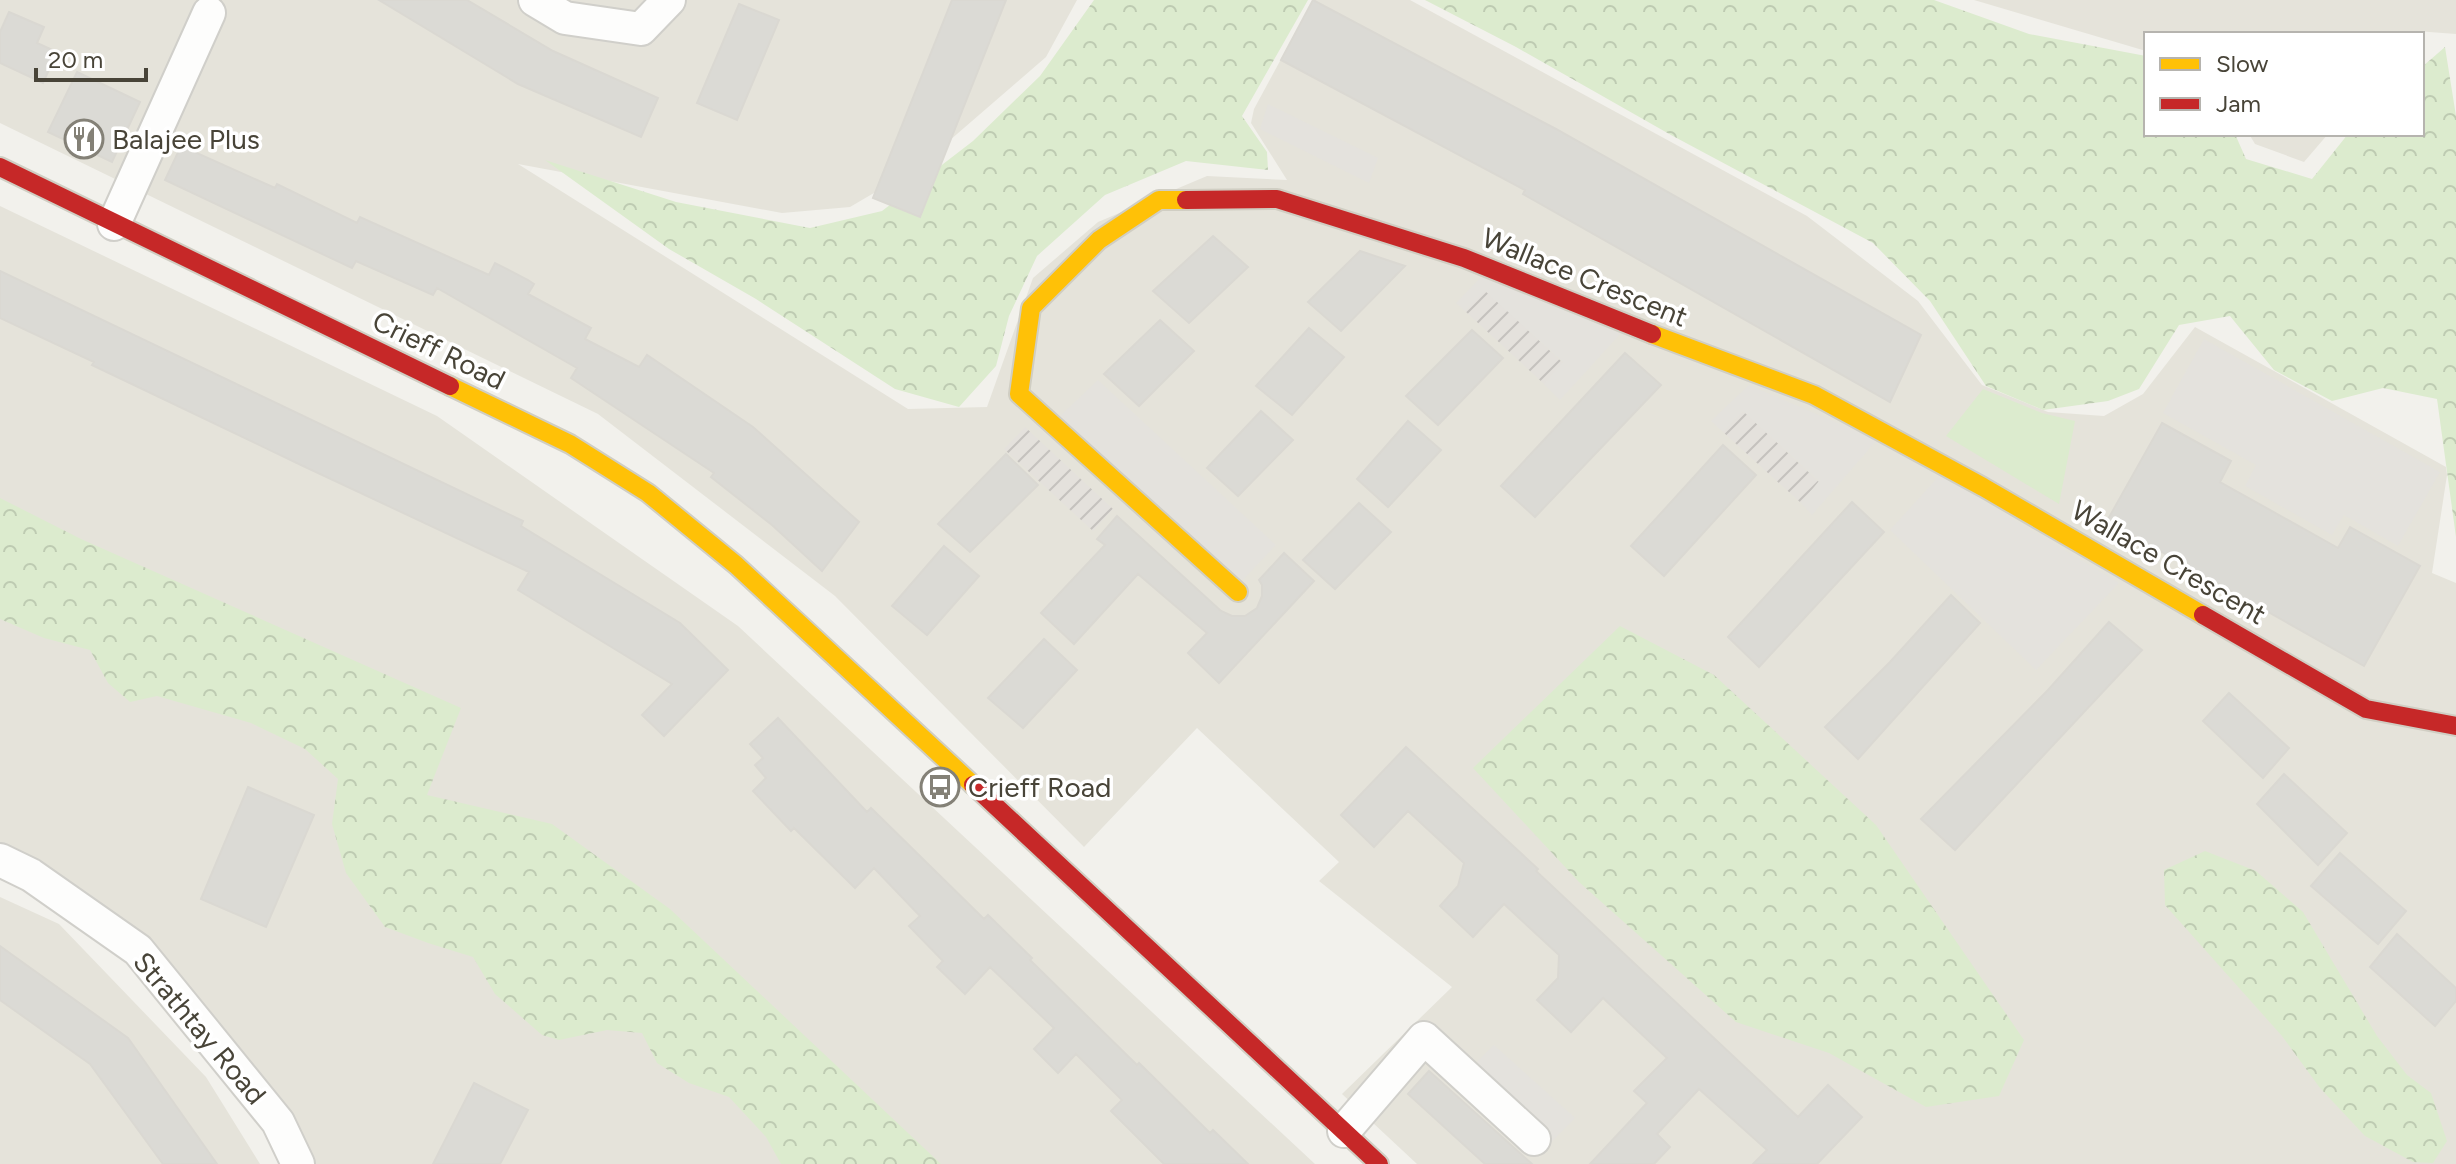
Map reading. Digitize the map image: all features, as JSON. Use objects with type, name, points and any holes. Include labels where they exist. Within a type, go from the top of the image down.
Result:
[{"type":"street","points":[[535,0],[565,18],[641,29],[669,0]]},
{"type":"street","points":[[114,224],[209,13]]},
{"type":"street","name":"Crieff Road","points":[[0,167],[570,444],[648,493],[736,565],[1379,1164]]},
{"type":"street","name":"Wallace Crescent","points":[[1238,592],[1019,394],[1031,308],[1099,240],[1159,200],[1277,199],[1464,258],[1696,352],[1814,395],[1996,495],[2366,709],[2456,726]]},
{"type":"street","name":"Strathtay Road","points":[[0,860],[31,875],[138,950],[278,1122],[298,1164]]},
{"type":"street","points":[[1344,1131],[1424,1038],[1534,1139]]},
{"type":"shaded area","points":[[0,0],[1077,0],[1046,57],[920,166],[850,207],[782,213],[518,164],[908,409],[987,407],[1033,278],[1098,222],[1207,176],[1287,180],[1251,123],[1254,109],[1313,0],[1410,0],[1807,216],[1918,301],[1982,385],[2048,412],[2104,416],[2143,394],[2195,327],[2446,467],[2432,573],[2456,583],[2456,1164],[1417,1164],[1342,1094],[1452,987],[1319,881],[1339,862],[1197,728],[1084,847],[835,596],[598,414],[0,123]]},
{"type":"shaded area","points":[[1974,0],[2456,0],[2456,34],[2416,31],[2144,32],[2144,50]]},
{"type":"shaded area","points":[[1268,104],[1378,158],[1369,183],[1260,129]]},
{"type":"shaded area","points":[[2250,136],[2326,136],[2304,162],[2255,144]]},
{"type":"shaded area","points":[[0,206],[437,416],[738,626],[1315,1164],[316,1164],[296,1129],[142,932],[0,857]]},
{"type":"shaded area","points":[[1486,272],[1622,332],[1560,400],[1544,384],[1563,362],[1485,291],[1465,311],[1456,303]]},
{"type":"shaded area","points":[[1485,290],[1563,363],[1544,384],[1465,311]]},
{"type":"shaded area","points":[[2204,339],[2440,472],[2398,546],[2344,515],[2332,535],[2245,486],[2256,465],[2163,413]]},
{"type":"shaded area","points":[[1098,380],[1276,545],[1238,585],[1059,417]]},
{"type":"shaded area","points":[[1749,385],[1877,440],[1812,515],[1801,503],[1819,481],[1743,411],[1723,432],[1711,421]]},
{"type":"shaded area","points":[[1743,411],[1819,482],[1801,503],[1723,432]]},
{"type":"shaded area","points":[[1025,427],[1113,509],[1093,531],[1004,449]]},
{"type":"shaded area","points":[[1940,475],[2119,583],[2036,670],[1890,530]]},
{"type":"shaded area","points":[[0,897],[59,924],[206,1077],[260,1164],[0,1164]]},
{"type":"shaded area","points":[[1494,1045],[1575,1118],[1548,1145],[1468,1071]]},
{"type":"green space","points":[[1094,0],[1308,0],[1242,116],[1267,152],[1268,170],[1186,161],[1105,195],[1037,256],[1009,316],[996,366],[959,407],[895,389],[756,299],[669,249],[545,160],[676,202],[810,228],[882,211],[973,141],[1040,76]]},
{"type":"green space","points":[[1425,0],[1934,0],[2029,34],[2144,56],[2144,136],[2236,136],[2246,159],[2312,179],[2346,136],[2424,136],[2424,65],[2445,47],[2456,116],[2456,537],[2437,399],[2383,388],[2332,401],[2274,370],[2230,316],[2179,325],[2139,389],[2108,401],[2043,410],[1986,386],[1930,301],[1873,243],[1671,135],[1516,47]]},
{"type":"green space","points":[[1983,389],[2042,413],[2075,421],[2059,504],[1946,436]]},
{"type":"green space","points":[[0,498],[81,539],[461,708],[427,795],[552,824],[670,909],[941,1164],[781,1164],[766,1137],[729,1097],[689,1083],[657,1063],[642,1033],[607,1030],[559,1040],[542,1035],[495,994],[473,957],[385,927],[346,873],[332,824],[338,779],[305,749],[251,723],[157,696],[130,702],[108,683],[90,650],[44,638],[0,619]]},
{"type":"green space","points":[[1620,626],[1714,675],[1876,825],[2024,1040],[1999,1096],[1926,1107],[1829,1053],[1736,1022],[1579,882],[1473,768]]},
{"type":"green space","points":[[2205,851],[2256,871],[2303,912],[2377,1036],[2407,1075],[2431,1093],[2447,1141],[2433,1163],[2413,1162],[2365,1136],[2320,1088],[2282,1036],[2165,905],[2164,870]]},
{"type":"building","points":[[379,0],[467,0],[553,51],[658,98],[641,137],[518,84]]},
{"type":"building","points":[[952,0],[1006,0],[920,217],[873,198]]},
{"type":"building","points":[[1313,0],[1556,129],[1921,335],[1890,402],[1523,194],[1525,190],[1281,60]]},
{"type":"building","points":[[739,4],[779,20],[737,120],[697,103]]},
{"type":"building","points":[[9,12],[44,27],[37,43],[57,52],[43,83],[0,63],[0,32]]},
{"type":"building","points":[[77,72],[140,102],[112,162],[48,132]]},
{"type":"building","points":[[181,146],[275,188],[277,184],[357,223],[360,217],[489,275],[495,263],[528,280],[534,284],[528,294],[591,328],[585,339],[639,367],[647,355],[753,427],[859,522],[822,571],[772,525],[711,477],[714,473],[571,378],[577,368],[437,288],[433,295],[356,261],[352,268],[165,180]]},
{"type":"building","points":[[1213,236],[1248,267],[1189,323],[1153,291]]},
{"type":"building","points":[[1360,251],[1405,266],[1341,331],[1308,302]]},
{"type":"building","points":[[0,271],[523,521],[521,526],[680,623],[728,670],[664,736],[642,715],[672,684],[518,590],[529,572],[92,365],[94,362],[0,318]]},
{"type":"building","points":[[1160,320],[1194,351],[1139,406],[1104,374]]},
{"type":"building","points":[[1309,328],[1344,357],[1292,415],[1256,386]]},
{"type":"building","points":[[1472,330],[1503,358],[1438,425],[1406,396]]},
{"type":"building","points":[[1625,353],[1661,385],[1535,517],[1501,486]]},
{"type":"building","points":[[1261,411],[1293,440],[1238,496],[1207,468]]},
{"type":"building","points":[[1408,421],[1441,450],[1388,507],[1357,479]]},
{"type":"building","points":[[2162,423],[2231,461],[2220,482],[2338,548],[2350,527],[2420,566],[2364,666],[2107,521]]},
{"type":"building","points":[[1723,445],[1756,475],[1664,576],[1631,546]]},
{"type":"building","points":[[1006,454],[1038,485],[970,552],[938,524]]},
{"type":"building","points":[[1852,502],[1884,532],[1759,667],[1728,637]]},
{"type":"building","points":[[1359,503],[1391,532],[1335,589],[1303,560]]},
{"type":"building","points":[[1117,516],[1221,611],[1232,616],[1245,616],[1257,608],[1262,596],[1259,580],[1284,553],[1314,581],[1219,683],[1188,653],[1207,633],[1138,574],[1074,644],[1041,613],[1105,545],[1097,539]]},
{"type":"building","points":[[944,546],[979,576],[927,635],[892,606]]},
{"type":"building","points":[[1951,595],[1980,623],[1858,759],[1825,727]]},
{"type":"building","points":[[2109,622],[2142,650],[1955,850],[1921,819],[2048,690]]},
{"type":"building","points":[[1044,639],[1077,670],[1023,728],[988,698]]},
{"type":"building","points":[[2229,693],[2289,748],[2263,778],[2203,721]]},
{"type":"building","points":[[778,718],[867,812],[871,808],[984,919],[988,915],[1137,1065],[1139,1063],[1210,1133],[1213,1130],[1248,1164],[1164,1164],[1111,1111],[1122,1100],[1076,1054],[1058,1073],[1034,1049],[1054,1028],[990,967],[965,994],[937,967],[943,961],[909,926],[920,916],[874,868],[855,888],[794,828],[791,831],[753,791],[766,778],[755,765],[763,758],[750,744]]},
{"type":"building","points":[[1406,747],[1798,1117],[1828,1085],[1862,1117],[1817,1164],[1753,1164],[1767,1150],[1699,1089],[1657,1134],[1670,1147],[1654,1164],[1590,1164],[1647,1103],[1634,1091],[1667,1058],[1603,998],[1571,1032],[1537,1000],[1558,978],[1559,955],[1504,904],[1473,937],[1440,906],[1458,886],[1464,863],[1408,811],[1374,847],[1341,815]]},
{"type":"building","points":[[2284,774],[2347,833],[2318,865],[2257,804]]},
{"type":"building","points":[[248,787],[314,815],[266,927],[201,899]]},
{"type":"building","points":[[2340,853],[2406,911],[2378,944],[2311,886]]},
{"type":"building","points":[[2397,934],[2456,988],[2456,1001],[2435,1026],[2370,967]]},
{"type":"building","points":[[0,946],[128,1038],[217,1164],[163,1164],[90,1064],[0,1000]]},
{"type":"building","points":[[1429,1071],[1532,1164],[1485,1164],[1408,1094]]},
{"type":"building","points":[[474,1083],[528,1110],[500,1164],[433,1164]]},
{"type":"traffic: slow","points":[[1186,200],[1159,200],[1099,240],[1031,308],[1019,394],[1238,592]]},
{"type":"traffic: slow","points":[[1652,334],[1814,395],[1983,487],[2203,615]]},
{"type":"traffic: slow","points":[[450,386],[570,444],[648,493],[736,565],[973,785]]},
{"type":"traffic: jam","points":[[0,167],[450,386]]},
{"type":"traffic: jam","points":[[1186,200],[1277,199],[1464,258],[1652,334]]},
{"type":"traffic: jam","points":[[2203,615],[2366,709],[2456,726]]},
{"type":"traffic: jam","points":[[973,785],[1379,1164]]},
{"type":"place","name":"Balajee Plus","points":[[84,139]]},
{"type":"place","name":"Crieff Road","points":[[940,787]]}]
